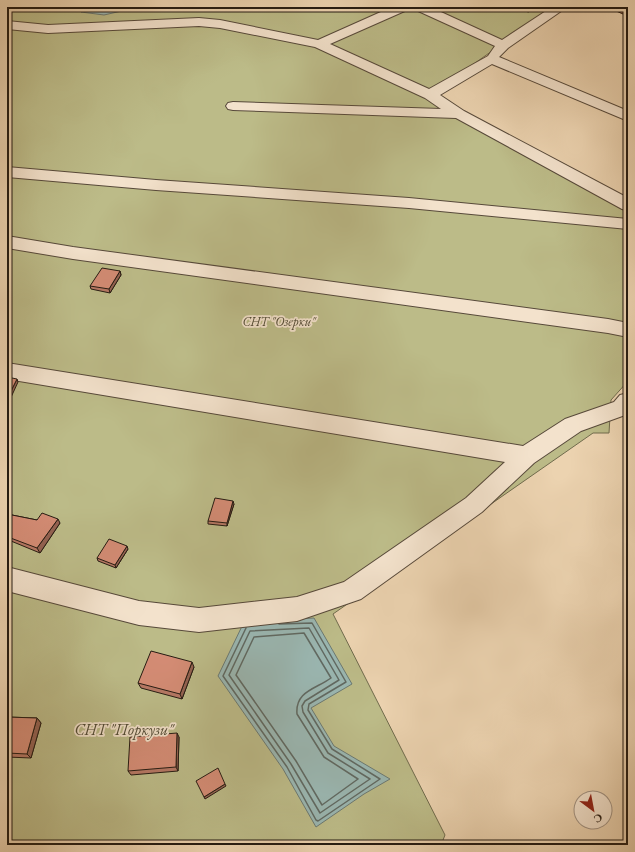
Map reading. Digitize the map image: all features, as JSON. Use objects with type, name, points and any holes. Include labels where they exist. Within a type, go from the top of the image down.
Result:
[{"type":"street","points":[[319,44],[403,7]]},
{"type":"street","points":[[420,7],[503,45]]},
{"type":"street","points":[[430,95],[491,59],[503,45],[561,7]]},
{"type":"street","points":[[624,7],[628,8]]},
{"type":"street","points":[[7,25],[48,29],[199,22],[220,24],[319,44],[430,95],[459,114],[628,205]]},
{"type":"street","points":[[491,59],[628,116]]},
{"type":"street","points":[[234,106],[459,114]]},
{"type":"street","points":[[7,172],[156,185],[409,203],[628,224]]},
{"type":"street","points":[[7,242],[73,253],[608,326],[628,330]]},
{"type":"street","points":[[7,371],[526,456]]},
{"type":"street","points":[[7,579],[139,613],[199,620],[296,609],[352,591],[474,505],[526,456],[573,425],[626,407]]},
{"type":"green space","name":"СНТ \"Озерки\"","points":[[7,7],[554,7],[430,95],[628,213],[628,381],[611,400],[609,433],[593,433],[333,614],[445,835],[441,845],[7,845]]},
{"type":"water","points":[[92,7],[139,7],[104,15],[81,12]]},
{"type":"water","points":[[314,618],[352,684],[311,708],[334,746],[390,779],[364,794],[316,827],[283,769],[218,676],[244,622]]},
{"type":"building","points":[[615,7],[620,7],[628,11],[624,11]]},
{"type":"building","points":[[102,268],[120,271],[109,289],[90,286]]},
{"type":"building","points":[[7,377],[17,379],[7,399]]},
{"type":"building","points":[[215,498],[233,501],[227,523],[208,521]]},
{"type":"building","points":[[42,513],[58,519],[37,548],[8,537],[7,539],[7,514],[37,520]]},
{"type":"building","points":[[109,539],[127,546],[115,565],[97,558]]},
{"type":"building","points":[[151,651],[192,662],[180,694],[138,683]]},
{"type":"building","points":[[7,717],[37,718],[27,754],[7,753]]},
{"type":"building","points":[[177,733],[176,767],[128,771],[130,737]]},
{"type":"building","points":[[218,768],[225,784],[204,797],[196,781]]},
{"type":"park label","name":"СНТ \"Поркузи\"","points":[[124,729]]}]
